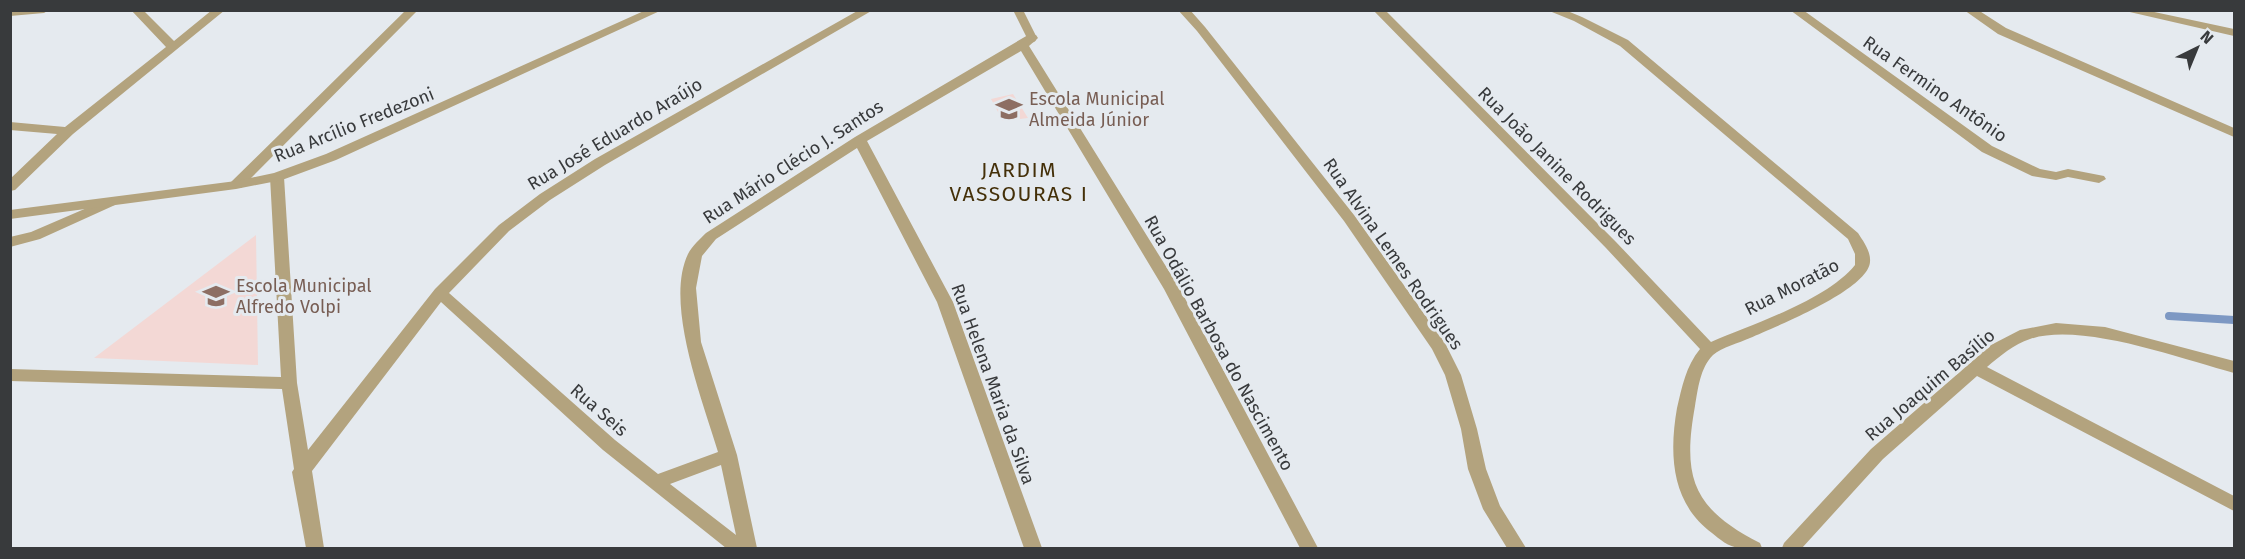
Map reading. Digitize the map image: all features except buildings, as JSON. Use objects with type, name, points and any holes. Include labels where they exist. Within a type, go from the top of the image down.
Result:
[{"type":"street","points":[[13,12],[44,10]]},
{"type":"street","points":[[136,10],[172,46]]},
{"type":"street","points":[[10,187],[68,131],[220,10]]},
{"type":"street","points":[[236,185],[413,10]]},
{"type":"street","name":"Rua Arcílio Fredezoni","points":[[10,215],[236,185],[277,177],[369,141],[657,10]]},
{"type":"street","name":"Rua José Eduardo Araújo","points":[[301,472],[440,293],[504,228],[545,197],[600,162],[868,10]]},
{"type":"street","name":"Rua Alvina Lemes Rodrigues","points":[[1183,10],[1349,218],[1438,347],[1453,375],[1469,429],[1477,469],[1492,509],[1517,549]]},
{"type":"street","name":"Rua João Janine Rodrigues","points":[[1378,10],[1611,245],[1709,349]]},
{"type":"street","name":"Rua Moratão","points":[[1552,10],[1578,19],[1624,43],[1853,236],[1862,251],[1863,264],[1854,278],[1806,306],[1709,349]]},
{"type":"street","name":"Rua Fermino Antônio","points":[[1795,10],[1987,149],[2011,163],[2037,173],[2056,176],[2068,173],[2099,179]]},
{"type":"street","points":[[1970,10],[2002,31],[2235,133]]},
{"type":"street","points":[[2126,10],[2235,33]]},
{"type":"street","name":"Rua Mário Clécio J. Santos","points":[[748,549],[728,455],[693,342],[688,288],[694,255],[711,236],[860,140],[1028,41]]},
{"type":"street","name":"Rua Odálio Barbosa do Nascimento","points":[[1028,41],[1172,289],[1309,549]]},
{"type":"street","points":[[10,126],[68,131]]},
{"type":"street","name":"Rua Helena Maria da Silva","points":[[860,140],[945,302],[1033,549]]},
{"type":"street","points":[[277,177],[289,382],[301,472],[315,549]]},
{"type":"street","points":[[10,242],[35,236],[110,202]]},
{"type":"street","name":"Rua Seis","points":[[440,293],[515,362],[655,482],[739,549]]},
{"type":"street","name":"Rua Joaquim Basílio","points":[[1791,549],[1877,454],[1997,349],[2026,334],[2056,329],[2105,333],[2235,368]]},
{"type":"street","points":[[1709,349],[1697,361],[1682,423],[1680,434],[1682,477],[1693,502],[1715,526],[1753,549]]},
{"type":"street","points":[[1976,368],[2235,504]]},
{"type":"street","points":[[10,375],[289,382]]},
{"type":"street","points":[[655,482],[728,455]]},
{"type":"lane","points":[[1018,10],[1028,41]]},
{"type":"shaded area","name":"Escola Municipal Almeida Júnior","points":[[1013,94],[1028,118],[1003,121],[991,99]]},
{"type":"shaded area","name":"Escola Municipal Alfredo Volpi","points":[[256,235],[258,365],[94,358]]},
{"type":"waterway","points":[[2169,316],[2234,320]]},
{"type":"place","name":"Escola Municipal Almeida Júnior","points":[[1009,109]]},
{"type":"place","name":"Escola Municipal Alfredo Volpi","points":[[216,296]]},
{"type":"district","name":"JARDIM VASSOURAS I","points":[[1019,182]]}]
